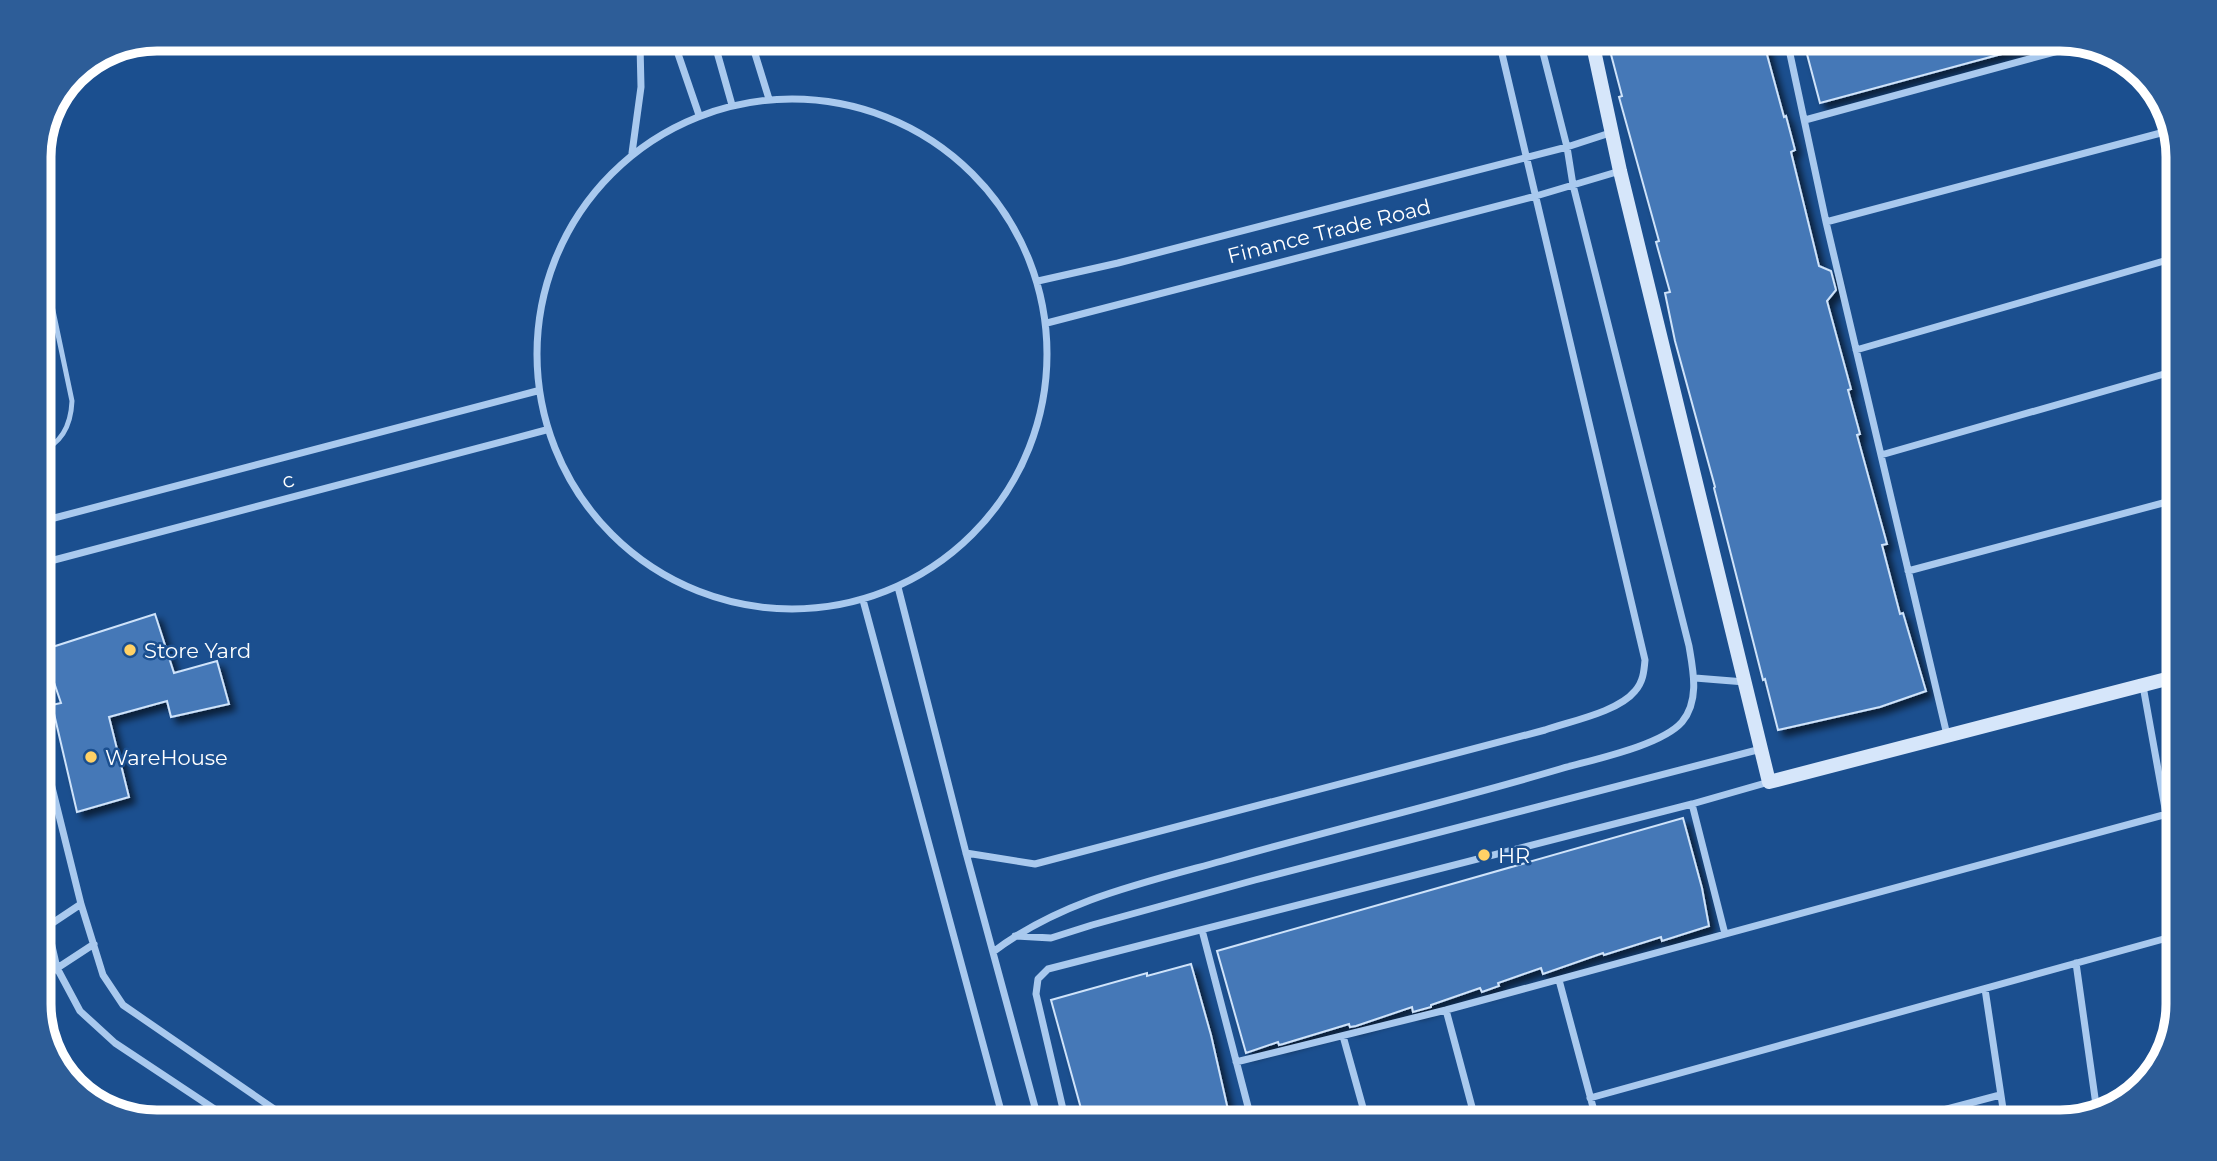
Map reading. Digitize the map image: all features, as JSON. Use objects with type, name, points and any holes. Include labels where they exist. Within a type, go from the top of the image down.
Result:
[{"type":"street","points":[[632,153],[641,86],[642,51]]},
{"type":"street","points":[[677,51],[699,115]]},
{"type":"street","points":[[717,51],[732,105]]},
{"type":"street","points":[[754,51],[769,99]]},
{"type":"street","points":[[966,853],[1035,864],[1545,730],[1615,706],[1635,692],[1643,678],[1644,660],[1502,51]]},
{"type":"street","points":[[993,952],[1015,936],[1072,906],[1271,847],[1489,790],[1637,747],[1663,736],[1682,721],[1692,698],[1695,678],[1543,51]]},
{"type":"street","points":[[1594,51],[1620,171],[1769,782]]},
{"type":"street","points":[[1789,51],[1825,222],[1947,736]]},
{"type":"street","points":[[1805,120],[2058,51]]},
{"type":"street","points":[[769,99],[839,103],[884,115],[936,142],[980,180],[1015,227],[1038,281],[1047,323],[1046,388],[1030,450],[998,507],[953,553],[898,587],[863,600],[797,610],[731,603],[670,579],[616,541],[574,490],[546,430],[537,391],[536,324],[553,259],[586,201],[632,153],[699,115],[732,105],[769,99]]},
{"type":"street","points":[[1038,281],[1131,260],[1567,147],[1613,132]]},
{"type":"street","points":[[1825,222],[2163,132]]},
{"type":"street","name":"Finance Trade Road","points":[[1047,323],[1536,196],[1620,171]]},
{"type":"street","points":[[1856,350],[2166,260]]},
{"type":"street","points":[[1881,456],[2166,373]]},
{"type":"street","points":[[51,519],[537,391]]},
{"type":"street","name":"c","points":[[51,561],[546,430]]},
{"type":"street","points":[[1908,571],[2166,502]]},
{"type":"street","points":[[898,587],[1036,1110]]},
{"type":"street","points":[[863,600],[1001,1110]]},
{"type":"street","points":[[1695,678],[1745,682]]},
{"type":"street","points":[[1063,1110],[1036,994],[1038,979],[1048,969],[2166,679]]},
{"type":"street","points":[[1236,1062],[1559,980],[2166,814],[2143,686]]},
{"type":"street","points":[[1015,936],[1051,938],[1255,880],[1761,749]]},
{"type":"street","points":[[51,783],[81,904],[103,975],[123,1005],[276,1110]]},
{"type":"street","points":[[1692,804],[1725,934]]},
{"type":"street","points":[[51,924],[81,904]]},
{"type":"street","points":[[1202,930],[1249,1110]]},
{"type":"street","points":[[1590,1098],[2166,938]]},
{"type":"street","points":[[51,940],[57,968],[80,1011],[115,1043],[216,1110]]},
{"type":"street","points":[[51,972],[94,944]]},
{"type":"street","points":[[2076,964],[2096,1104]]},
{"type":"street","points":[[1559,980],[1594,1110]]},
{"type":"street","points":[[1985,989],[2003,1110]]},
{"type":"street","points":[[1446,1010],[1473,1110]]},
{"type":"street","points":[[1343,1036],[1364,1110]]},
{"type":"street","points":[[1943,1110],[2000,1095]]},
{"type":"lane","points":[[51,301],[72,401],[71,418],[65,431],[51,446]]},
{"type":"building","points":[[1610,51],[1766,51],[1795,150],[1791,152],[1819,266],[1831,271],[1836,290],[1827,301],[1851,389],[1848,390],[1860,434],[1857,435],[1887,544],[1882,545],[1900,614],[1903,613],[1926,691],[1880,707],[1778,730],[1675,341],[1665,293],[1670,292],[1656,242],[1659,241],[1619,97],[1622,96]]},
{"type":"building","points":[[1806,51],[2013,51],[1820,103]]},
{"type":"building","points":[[155,614],[174,673],[217,661],[229,704],[171,717],[167,701],[109,717],[129,797],[77,812],[52,705],[61,703],[51,674],[51,647]]},
{"type":"building","points":[[1683,818],[1709,926],[1662,941],[1661,937],[1604,955],[1603,953],[1543,974],[1541,968],[1498,983],[1499,986],[1482,992],[1480,988],[1413,1012],[1412,1007],[1356,1026],[1350,1027],[1349,1024],[1246,1053],[1217,951]]},
{"type":"building","points":[[1191,964],[1228,1110],[1081,1110],[1051,1000],[1147,973],[1147,976]]},
{"type":"place","name":"Store Yard","points":[[130,650]]},
{"type":"place","name":"WareHouse","points":[[91,757]]},
{"type":"place","name":"HR","points":[[1484,855]]}]
